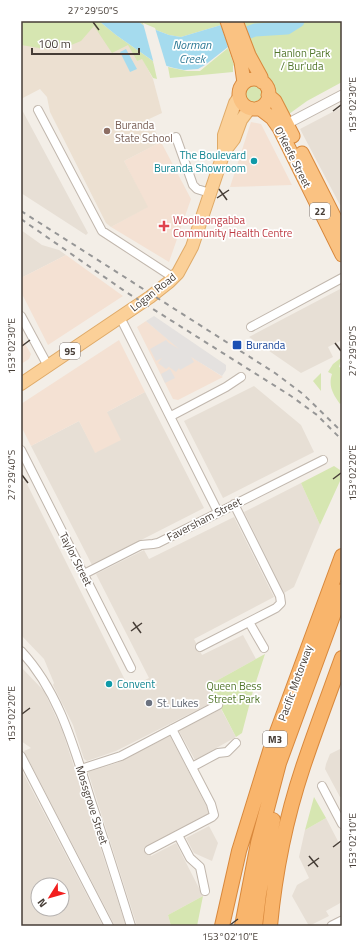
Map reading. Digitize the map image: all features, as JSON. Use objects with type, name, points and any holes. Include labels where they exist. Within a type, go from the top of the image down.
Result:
[{"type":"highway","name":"22","points":[[227,21],[246,60],[261,77],[262,82],[267,88],[268,95]]},
{"type":"highway","name":"22","points":[[236,21],[246,60],[244,83],[239,92],[239,97],[243,104],[255,108]]},
{"type":"highway","points":[[244,83],[254,79],[262,82]]},
{"type":"highway","name":"95","points":[[255,108],[266,103],[268,95]]},
{"type":"highway","name":"O'Keefe Street","points":[[268,95],[275,101],[283,126],[342,255]]},
{"type":"highway","name":"O'Keefe Street","points":[[255,108],[283,126],[342,232]]},
{"type":"highway","name":"Pacific Motorway","points":[[222,926],[239,851],[270,751],[342,556]]},
{"type":"highway","points":[[242,926],[258,843],[279,763],[342,591]]},
{"type":"highway","points":[[255,926],[268,841],[279,796],[293,750],[342,615]]},
{"type":"highway","points":[[270,926],[282,846],[290,810],[303,768],[342,658]]},
{"type":"main road","name":"Logan Road","points":[[224,152],[224,135],[235,103],[239,97]]},
{"type":"main road","name":"Logan Road","points":[[21,384],[120,318],[174,278],[183,265],[192,247],[224,152],[234,139],[241,120],[255,108]]},
{"type":"street","points":[[283,126],[342,95]]},
{"type":"street","points":[[38,110],[102,231],[174,278]]},
{"type":"street","points":[[176,136],[192,183],[197,189],[210,193]]},
{"type":"street","points":[[251,327],[342,278]]},
{"type":"street","points":[[21,316],[48,366]]},
{"type":"street","points":[[120,318],[171,416],[218,512]]},
{"type":"street","points":[[171,416],[229,386],[241,377]]},
{"type":"street","name":"Taylor Street","points":[[21,450],[131,668]]},
{"type":"street","name":"Faversham Street","points":[[84,574],[141,545],[156,544],[323,460]]},
{"type":"street","points":[[200,647],[278,607],[281,604],[280,598],[234,504]]},
{"type":"street","points":[[249,622],[264,648]]},
{"type":"street","name":"Mossgrove Street","points":[[21,651],[35,666],[48,687],[67,728],[131,926]]},
{"type":"street","points":[[81,769],[118,757],[218,705]]},
{"type":"street","points":[[149,850],[214,815],[213,807],[172,729]]},
{"type":"street","points":[[192,767],[218,754],[227,752],[236,743]]},
{"type":"street","points":[[21,756],[109,926]]},
{"type":"street","points":[[322,786],[339,810],[342,824]]},
{"type":"street","points":[[178,835],[190,858],[200,867],[205,891]]},
{"type":"street","points":[[332,926],[342,921]]},
{"type":"shaded area","name":"Buranda State School","points":[[21,21],[93,26],[128,44],[137,61],[142,58],[153,79],[162,113],[149,119],[161,142],[124,161],[148,207],[111,227],[106,223],[50,112],[47,97],[40,89],[21,99]]},
{"type":"shaded area","points":[[342,107],[342,204],[340,205],[300,129]]},
{"type":"shaded area","points":[[21,108],[88,233],[86,235],[21,193]]},
{"type":"shaded area","points":[[251,122],[261,124],[292,185],[230,187]]},
{"type":"shaded area","points":[[161,142],[191,199],[169,262],[111,227],[147,207],[124,161]]},
{"type":"shaded area","points":[[21,230],[42,245],[59,250],[66,255],[21,278]]},
{"type":"shaded area","points":[[66,255],[123,296],[48,345],[21,292],[21,278]]},
{"type":"shaded area","points":[[342,288],[342,340],[328,347],[333,357],[301,373],[249,337]]},
{"type":"shaded area","points":[[154,316],[226,365],[226,370],[222,376],[191,357],[194,362],[180,370],[179,368],[176,372],[169,367],[171,365],[166,369],[158,363],[162,358],[156,361],[150,349],[166,340],[179,349],[146,321]]},
{"type":"shaded area","points":[[146,321],[182,351],[223,377],[178,400],[173,399],[137,327]]},
{"type":"shaded area","points":[[21,337],[31,354],[29,359],[21,364]]},
{"type":"shaded area","points":[[119,340],[145,392],[107,412],[121,440],[95,453],[79,421],[31,446],[21,426],[21,404]]},
{"type":"shaded area","points":[[170,369],[175,378],[165,383],[161,374]]},
{"type":"shaded area","points":[[254,386],[301,425],[314,452],[223,498],[184,421]]},
{"type":"shaded area","points":[[145,392],[204,508],[92,565],[31,446],[79,421],[96,453],[107,412]]},
{"type":"shaded area","points":[[25,480],[129,688],[149,678],[96,574],[144,550],[149,559],[234,517],[274,597],[194,639],[202,655],[243,635],[256,659],[209,685],[217,700],[116,751],[87,761],[84,759],[73,725],[53,685],[54,683],[44,659],[21,635],[21,482]]},
{"type":"shaded area","points":[[301,483],[320,525],[294,587],[284,593],[244,512]]},
{"type":"shaded area","points":[[21,667],[44,691],[62,730],[126,926],[115,926],[24,751],[31,748],[21,741]]},
{"type":"shaded area","points":[[221,709],[236,737],[195,760],[179,731]]},
{"type":"shaded area","points":[[170,736],[210,813],[147,847],[151,856],[176,843],[203,896],[168,915],[171,926],[137,926],[88,772],[117,763]]},
{"type":"shaded area","points":[[342,748],[342,797],[340,797],[325,769],[330,754]]},
{"type":"shaded area","points":[[21,769],[103,926],[21,926]]},
{"type":"shaded area","points":[[326,818],[342,849],[342,902],[326,911],[329,916],[309,926],[292,896],[297,885],[309,878],[299,857],[305,830]]},
{"type":"shaded area","points":[[209,826],[218,843],[212,861],[194,853],[186,838]]},
{"type":"green space","points":[[21,21],[99,21],[153,61],[157,79],[153,78],[142,59],[137,61],[128,45],[112,53],[94,26],[81,41],[64,48],[61,43],[45,49],[21,45]]},
{"type":"green space","points":[[138,21],[219,21],[221,25],[181,37],[169,35],[143,25]]},
{"type":"green space","name":"Hanlon Park / Bur'uda","points":[[244,21],[342,21],[342,82],[307,101],[289,114],[287,113],[256,56]]},
{"type":"green space","points":[[228,48],[234,65],[233,72],[170,78],[168,67],[187,71],[200,71]]},
{"type":"green space","points":[[254,85],[260,88],[263,94],[260,100],[254,103],[248,100],[245,94],[248,88]]},
{"type":"green space","points":[[342,357],[339,367],[342,368],[342,402],[340,404],[332,390],[332,374],[328,372],[333,364]]},
{"type":"green space","points":[[321,373],[321,391],[313,381]]},
{"type":"green space","points":[[334,466],[340,470],[340,481],[320,525],[301,483]]},
{"type":"green space","name":"Queen Bess Street Park","points":[[265,654],[242,733],[236,737],[209,685]]},
{"type":"green space","points":[[314,797],[326,818],[305,830]]},
{"type":"green space","points":[[203,896],[197,926],[171,926],[168,915]]},
{"type":"water","name":"Norman Creek","points":[[99,21],[138,21],[143,25],[169,35],[181,37],[221,25],[228,47],[198,69],[184,70],[174,68],[156,63]]},
{"type":"water","points":[[126,49],[137,69],[130,72],[120,52]]},
{"type":"pier","points":[[143,23],[155,28],[167,68],[154,64]]},
{"type":"waterway","name":"Norman Creek","points":[[231,39],[255,30],[287,28],[298,21]]},
{"type":"railway","points":[[21,211],[275,373],[303,394],[342,432]]},
{"type":"railway","points":[[21,219],[126,292],[291,396],[317,415],[342,440]]},
{"type":"place","name":"Buranda State School","points":[[107,131]]},
{"type":"place","name":"The Boulevard Buranda Showroom","points":[[254,161]]},
{"type":"place","name":"Woolloongabba Community Health Centre","points":[[164,226]]},
{"type":"place","name":"Buranda","points":[[237,345]]},
{"type":"place","name":"Convent","points":[[109,684]]},
{"type":"place","name":"St. Lukes","points":[[149,703]]}]
